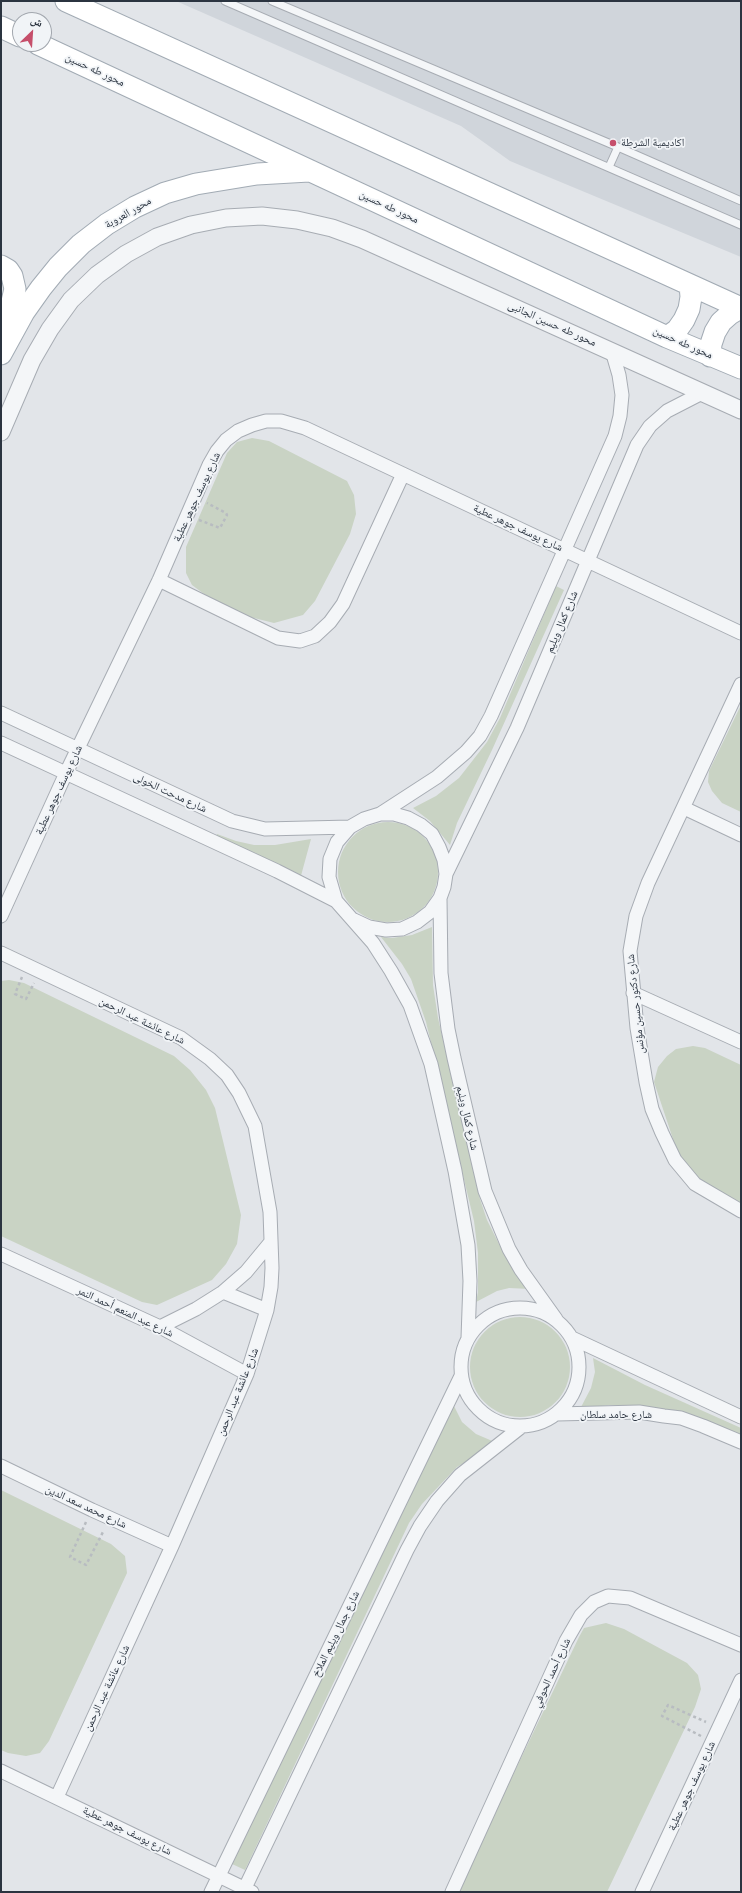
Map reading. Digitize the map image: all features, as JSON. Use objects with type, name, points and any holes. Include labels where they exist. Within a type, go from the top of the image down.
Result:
[{"type":"main road","points":[[66,1],[741,308]]},
{"type":"main road","points":[[1,27],[12,32]]},
{"type":"main road","name":"محور طه حسين","points":[[52,50],[314,171],[667,337],[741,368]]},
{"type":"main road","name":"محور العروبة","points":[[1,354],[24,312],[58,267],[86,240],[107,224],[135,207],[165,194],[196,184],[257,174],[314,171]]},
{"type":"main road","points":[[1,266],[12,276],[15,290],[11,306],[1,323]]},
{"type":"main road","points":[[667,337],[681,325],[690,309],[690,285]]},
{"type":"main road","points":[[710,356],[711,344],[715,332],[721,322],[730,314],[741,308]]},
{"type":"street","name":"محور طه حسين الجانبى","points":[[1,432],[32,360],[50,328],[71,300],[97,275],[126,254],[157,237],[191,225],[226,218],[262,216],[297,220],[332,228],[362,239],[741,410]]},
{"type":"street","points":[[336,901],[329,877],[330,859],[337,842],[350,827],[364,819],[380,814],[437,777],[466,752],[480,736],[491,716],[610,449],[620,416],[622,395],[619,375],[612,351]]},
{"type":"street","name":"شارع كمال ويليم","points":[[446,874],[517,728],[637,445],[650,426],[667,411],[702,393]]},
{"type":"street","name":"شارع يوسف جوهر عطية","points":[[1,916],[66,773],[159,580],[209,465],[217,451],[226,440],[238,431],[252,424],[266,421],[281,421],[305,428],[587,562],[741,633]]},
{"type":"street","points":[[159,580],[278,638],[300,641],[315,636],[330,622],[343,604],[403,474]]},
{"type":"street","name":"شارع دكتور حسين مؤنس","points":[[741,684],[648,883],[636,916],[630,951],[633,993],[643,1067],[652,1109],[674,1160],[695,1184],[741,1211]]},
{"type":"street","name":"شارع مدحت الخولى","points":[[1,713],[213,814],[248,826],[280,829],[350,827]]},
{"type":"street","points":[[1,742],[277,871],[336,901],[354,920],[369,927],[386,930],[402,929],[417,922],[430,912],[440,898],[446,874],[444,860],[440,846],[432,834],[421,825],[401,816],[380,814]]},
{"type":"street","points":[[684,808],[741,835]]},
{"type":"street","name":"شارع كمال ويليم","points":[[440,898],[441,973],[448,1028],[485,1191],[509,1249],[521,1270],[556,1319]]},
{"type":"street","name":"شارع كمال ويليم","points":[[354,920],[373,942],[399,985],[421,1032],[431,1064],[466,1230],[470,1281],[468,1338]]},
{"type":"street","name":"شارع عائشة عبد الرحمن","points":[[1,953],[181,1038],[210,1059],[227,1075],[239,1093],[255,1126],[270,1212],[272,1268],[267,1310],[247,1374],[172,1546],[57,1798]]},
{"type":"street","points":[[633,993],[741,1042]]},
{"type":"street","points":[[160,1327],[196,1309],[223,1292],[246,1272],[270,1243]]},
{"type":"street","name":"شارع عبد المنعم أحمد النمر","points":[[1,1254],[160,1327],[247,1374]]},
{"type":"street","points":[[223,1292],[267,1310]]},
{"type":"street","points":[[508,1309],[533,1309],[556,1319],[572,1338],[578,1354],[580,1365],[577,1387],[569,1402],[557,1414],[540,1424],[521,1427],[500,1423],[482,1412],[468,1396],[461,1376],[461,1356],[468,1338],[485,1319],[508,1309]]},
{"type":"street","points":[[572,1338],[741,1417]]},
{"type":"street","name":"شارع جمال ويليم الملاخ","points":[[211,1892],[461,1376]]},
{"type":"street","name":"شارع حامد سلطان","points":[[557,1414],[639,1412],[681,1418],[741,1442]]},
{"type":"street","points":[[247,1891],[407,1550],[420,1526],[437,1502],[460,1475],[521,1427]]},
{"type":"street","name":"شارع محمد سعد الدين","points":[[1,1466],[109,1518],[172,1546]]},
{"type":"street","name":"شارع أحمد الحوفي","points":[[452,1892],[566,1641],[581,1615],[594,1602],[608,1596],[630,1598],[741,1645]]},
{"type":"street","name":"شارع يوسف جوهر عطية","points":[[642,1892],[741,1680]]},
{"type":"street","name":"شارع يوسف جوهر عطية","points":[[1,1771],[219,1876],[247,1891]]},
{"type":"lane","points":[[225,1],[741,225]]},
{"type":"lane","points":[[272,1],[618,147],[741,201]]},
{"type":"lane","points":[[609,167],[618,147]]},
{"type":"path","points":[[188,516],[220,528],[227,515],[226,513],[196,497]]},
{"type":"path","points":[[27,966],[14,994],[25,999],[40,972]]},
{"type":"path","points":[[92,1510],[71,1558],[87,1565],[109,1518]]},
{"type":"path","points":[[712,1742],[662,1716],[668,1704],[718,1728]]},
{"type":"shaded area","name":"اكاديمية الشرطة","points":[[176,1],[741,1],[741,257],[510,161],[461,126]]},
{"type":"green space","points":[[252,438],[269,441],[347,481],[354,495],[356,514],[350,534],[315,601],[303,615],[274,623],[246,616],[208,597],[192,585],[186,573],[186,547],[227,453],[237,442]]},
{"type":"green space","points":[[556,586],[564,590],[492,750],[457,823],[450,845],[430,821],[413,808],[436,796],[459,778],[487,742],[500,718]]},
{"type":"green space","points":[[741,705],[741,812],[722,803],[712,791],[708,782],[709,771]]},
{"type":"green space","points":[[388,822],[407,826],[424,836],[434,853],[438,872],[434,891],[424,908],[407,918],[388,922],[369,918],[352,908],[342,891],[338,872],[342,853],[352,836],[369,826]]},
{"type":"green space","points":[[217,834],[236,841],[254,845],[275,845],[311,839],[299,883],[215,839]]},
{"type":"green space","points":[[432,927],[433,985],[438,1018],[480,1199],[487,1220],[499,1244],[530,1289],[509,1288],[497,1291],[476,1302],[478,1292],[478,1253],[474,1221],[426,1022],[411,979],[402,964],[381,937],[392,938],[412,935]]},
{"type":"green space","points":[[9,980],[24,983],[174,1056],[190,1070],[206,1090],[215,1108],[241,1215],[237,1244],[226,1264],[212,1280],[157,1305],[142,1302],[1,1236],[1,981]]},
{"type":"green space","points":[[693,1046],[705,1048],[741,1065],[741,1203],[711,1189],[697,1178],[683,1163],[675,1145],[654,1082],[658,1067],[667,1056],[676,1049]]},
{"type":"green space","points":[[520,1317],[539,1321],[555,1332],[566,1348],[570,1367],[566,1386],[555,1402],[539,1413],[520,1417],[501,1413],[485,1402],[474,1386],[470,1367],[474,1348],[485,1332],[501,1321]]},
{"type":"green space","points":[[593,1358],[645,1385],[741,1428],[741,1438],[668,1410],[630,1405],[609,1405],[580,1409],[591,1388],[595,1372]]},
{"type":"green space","points":[[451,1400],[462,1422],[476,1434],[497,1443],[457,1467],[422,1504],[409,1523],[245,1870],[232,1864],[420,1475]]},
{"type":"green space","points":[[1,1490],[111,1544],[125,1556],[127,1573],[49,1741],[40,1753],[26,1756],[8,1753],[1,1750]]},
{"type":"green space","points":[[606,1623],[624,1629],[687,1663],[698,1675],[701,1689],[695,1707],[607,1892],[457,1892],[579,1637],[584,1628]]},
{"type":"place","name":"اكاديمية الشرطة","points":[[613,143]]}]
